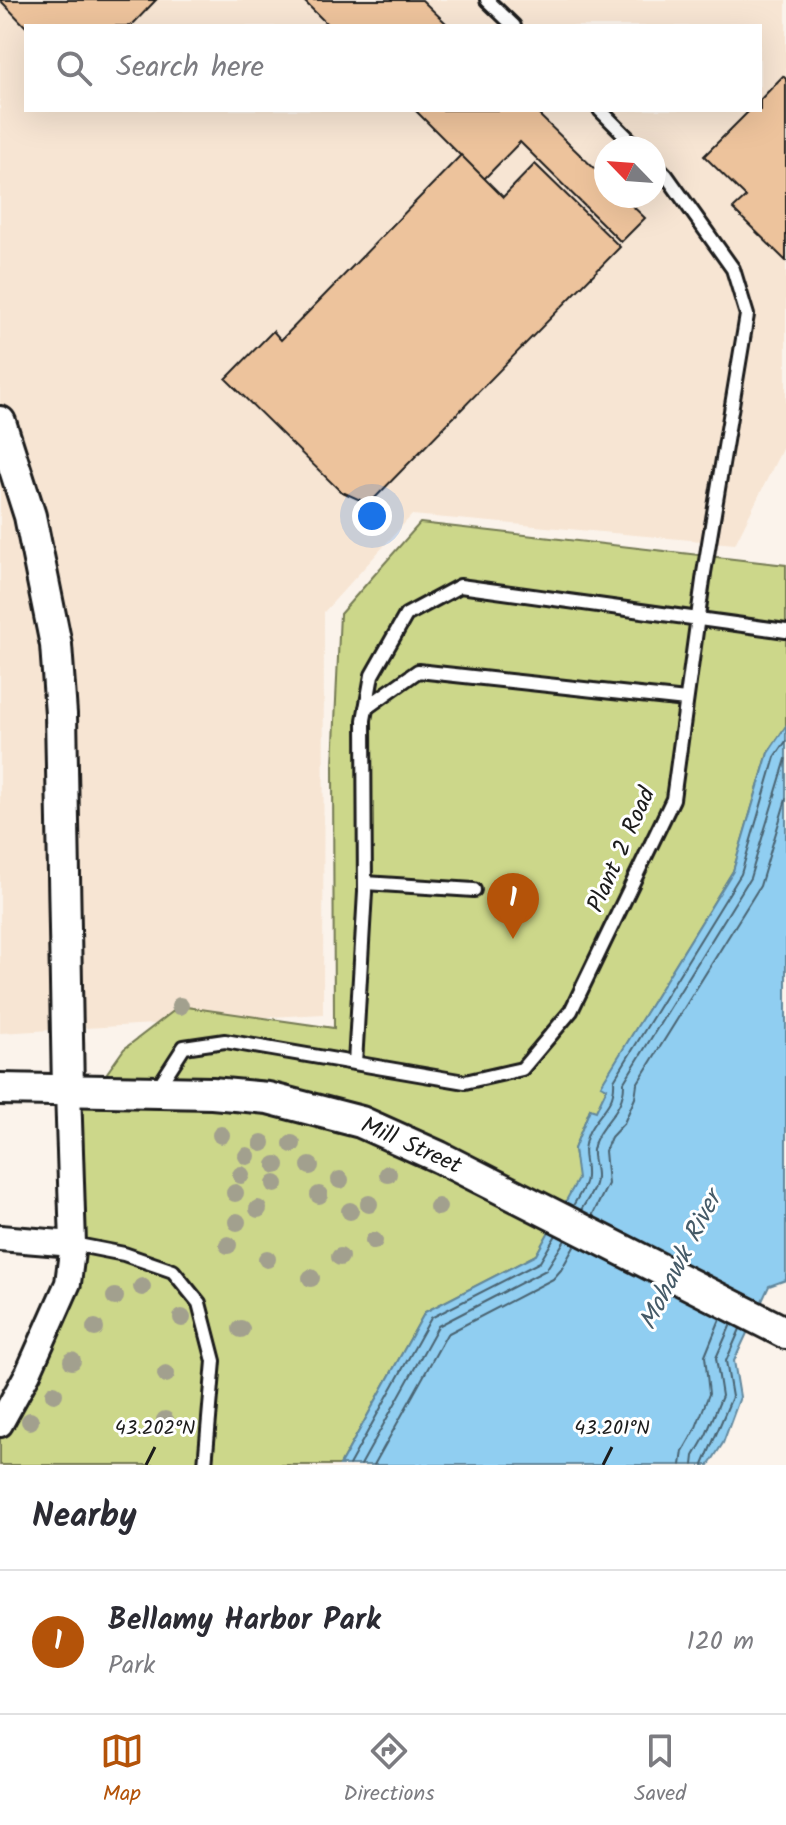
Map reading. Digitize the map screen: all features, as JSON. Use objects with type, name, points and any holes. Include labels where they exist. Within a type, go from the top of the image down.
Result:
[{"type":"street","points":[[0,422],[30,516],[56,645],[61,714],[73,1244],[68,1283],[28,1373],[0,1424]]},
{"type":"street","name":"Mill Street","points":[[0,1089],[268,1098],[361,1122],[439,1157],[786,1333]]},
{"type":"street","points":[[0,1238],[73,1244]]},
{"type":"lane","points":[[487,0],[512,24]]},
{"type":"lane","points":[[602,112],[626,136]]},
{"type":"lane","name":"Plant 2 Road","points":[[156,1092],[184,1047],[225,1041],[465,1082],[522,1069],[571,1011],[673,799],[697,620],[747,315],[733,269],[666,175]]},
{"type":"lane","points":[[355,1063],[365,883],[364,720],[372,675],[406,615],[460,586],[786,631]]},
{"type":"lane","points":[[366,708],[418,671],[686,700]]},
{"type":"lane","points":[[365,883],[474,890]]},
{"type":"lane","points":[[73,1244],[124,1254],[173,1271],[199,1303],[214,1361],[205,1465]]},
{"type":"shaded area","points":[[0,0],[786,0],[786,441],[735,544],[412,515],[324,612],[323,1014],[0,1033]]},
{"type":"green space","points":[[420,523],[786,565],[786,726],[768,753],[733,871],[602,1084],[607,1088],[596,1112],[590,1109],[574,1149],[579,1179],[536,1255],[425,1312],[340,1465],[0,1465],[0,1426],[79,1277],[77,1214],[82,1108],[124,1049],[180,1006],[334,1028],[333,765],[340,614]]},
{"type":"water","name":"Mohawk River","points":[[786,726],[786,1280],[769,1286],[734,1361],[740,1397],[723,1443],[709,1465],[340,1465],[425,1312],[536,1255],[578,1179],[574,1149],[590,1109],[596,1111],[607,1088],[601,1085],[733,871],[768,753]]},
{"type":"building","points":[[0,0],[156,0],[133,24],[24,25]]},
{"type":"building","points":[[303,0],[422,0],[447,24],[327,24]]},
{"type":"building","points":[[783,76],[786,79],[786,261],[733,209],[746,197],[704,156],[748,112],[762,112],[762,98]]},
{"type":"building","points":[[417,112],[536,112],[594,168],[594,208],[635,208],[645,218],[621,242],[520,142],[484,179]]},
{"type":"building","points":[[461,155],[503,197],[535,164],[620,247],[369,504],[340,491],[226,379],[273,331],[281,340]]},
{"type":"place","name":"Bellamy Harbor Park","points":[[513,939]]}]
